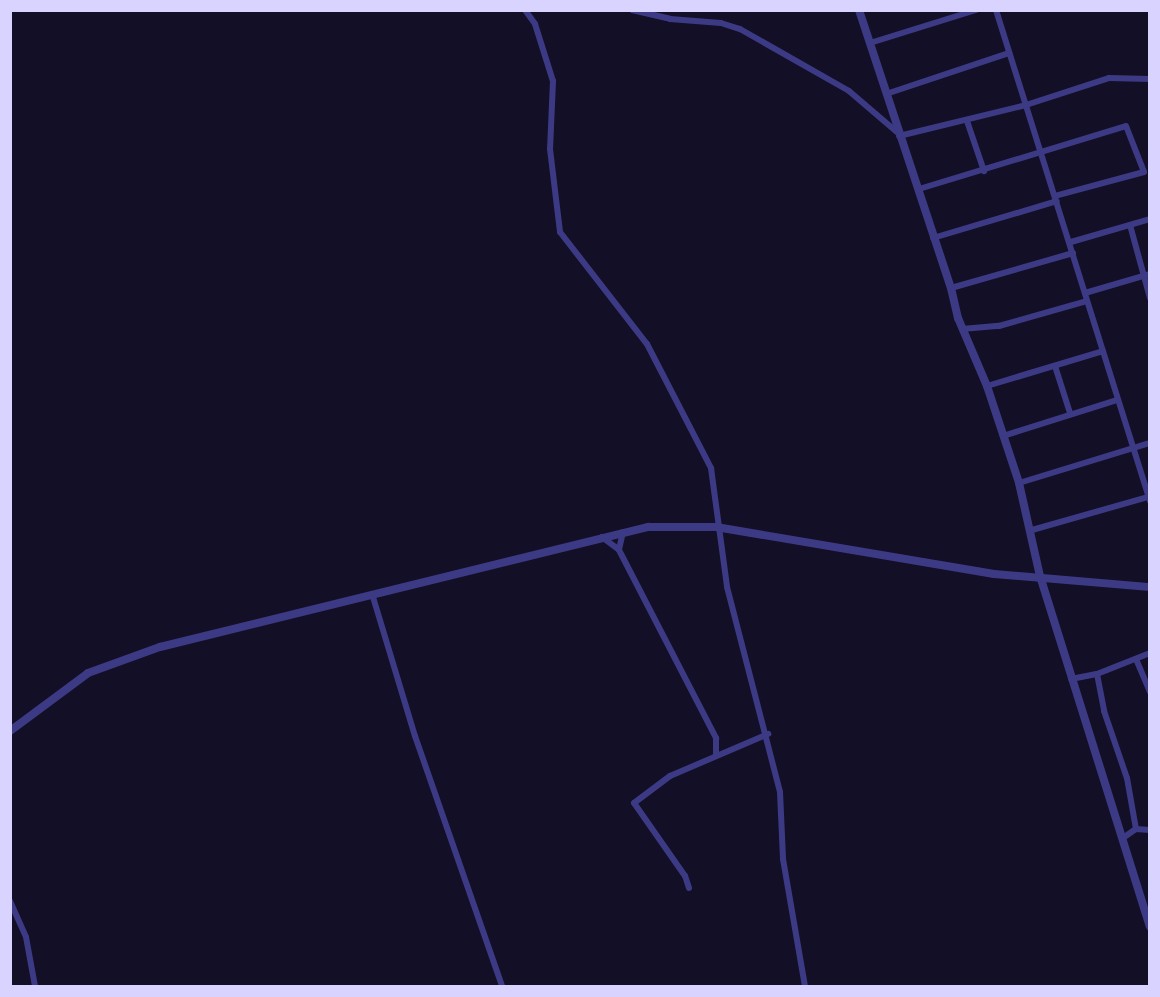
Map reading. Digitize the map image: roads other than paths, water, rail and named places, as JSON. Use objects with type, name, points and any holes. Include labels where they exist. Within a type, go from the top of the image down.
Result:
[{"type":"street","points":[[525,10],[535,24],[553,81],[550,149],[560,232],[655,359],[711,468],[716,527],[727,587],[768,734],[783,808],[783,859],[805,987]]},
{"type":"street","points":[[632,10],[670,19],[721,23],[740,29],[844,88],[899,135]]},
{"type":"street","points":[[860,10],[899,135],[951,288],[962,329],[987,386],[1019,483],[1032,530],[1040,576],[1149,926]]},
{"type":"street","points":[[870,43],[976,10]]},
{"type":"street","points":[[996,10],[1071,242],[1117,400],[1149,499],[1032,530]]},
{"type":"street","points":[[886,94],[1009,54]]},
{"type":"street","points":[[899,135],[967,121],[1026,105],[1109,78],[1149,79]]},
{"type":"street","points":[[967,121],[984,171]]},
{"type":"street","points":[[919,189],[1126,126],[1144,172],[933,238]]},
{"type":"street","points":[[1071,242],[1149,219]]},
{"type":"street","points":[[1130,225],[1146,275],[1149,298]]},
{"type":"street","points":[[951,288],[1073,252]]},
{"type":"street","points":[[1085,293],[1146,275]]},
{"type":"street","points":[[962,329],[999,326],[1087,301]]},
{"type":"street","points":[[987,386],[1103,351]]},
{"type":"street","points":[[1055,366],[1070,414]]},
{"type":"street","points":[[1003,436],[1117,400]]},
{"type":"street","points":[[1019,483],[1149,443]]},
{"type":"street","points":[[10,731],[74,682],[108,664],[160,647],[373,597],[602,537],[669,524],[716,527],[994,573],[1149,587]]},
{"type":"street","points":[[619,550],[623,532]]},
{"type":"street","points":[[602,537],[619,550],[716,738],[716,755]]},
{"type":"street","points":[[373,597],[415,736],[502,987]]},
{"type":"street","points":[[1071,680],[1097,674],[1149,653]]},
{"type":"street","points":[[1136,659],[1149,692]]},
{"type":"street","points":[[1097,674],[1104,711],[1127,778],[1136,829]]},
{"type":"street","points":[[689,888],[685,876],[634,803],[670,776],[768,734]]},
{"type":"street","points":[[1123,838],[1136,829],[1149,830]]},
{"type":"street","points":[[1141,903],[1149,897]]},
{"type":"street","points":[[10,901],[26,937],[35,987]]}]
